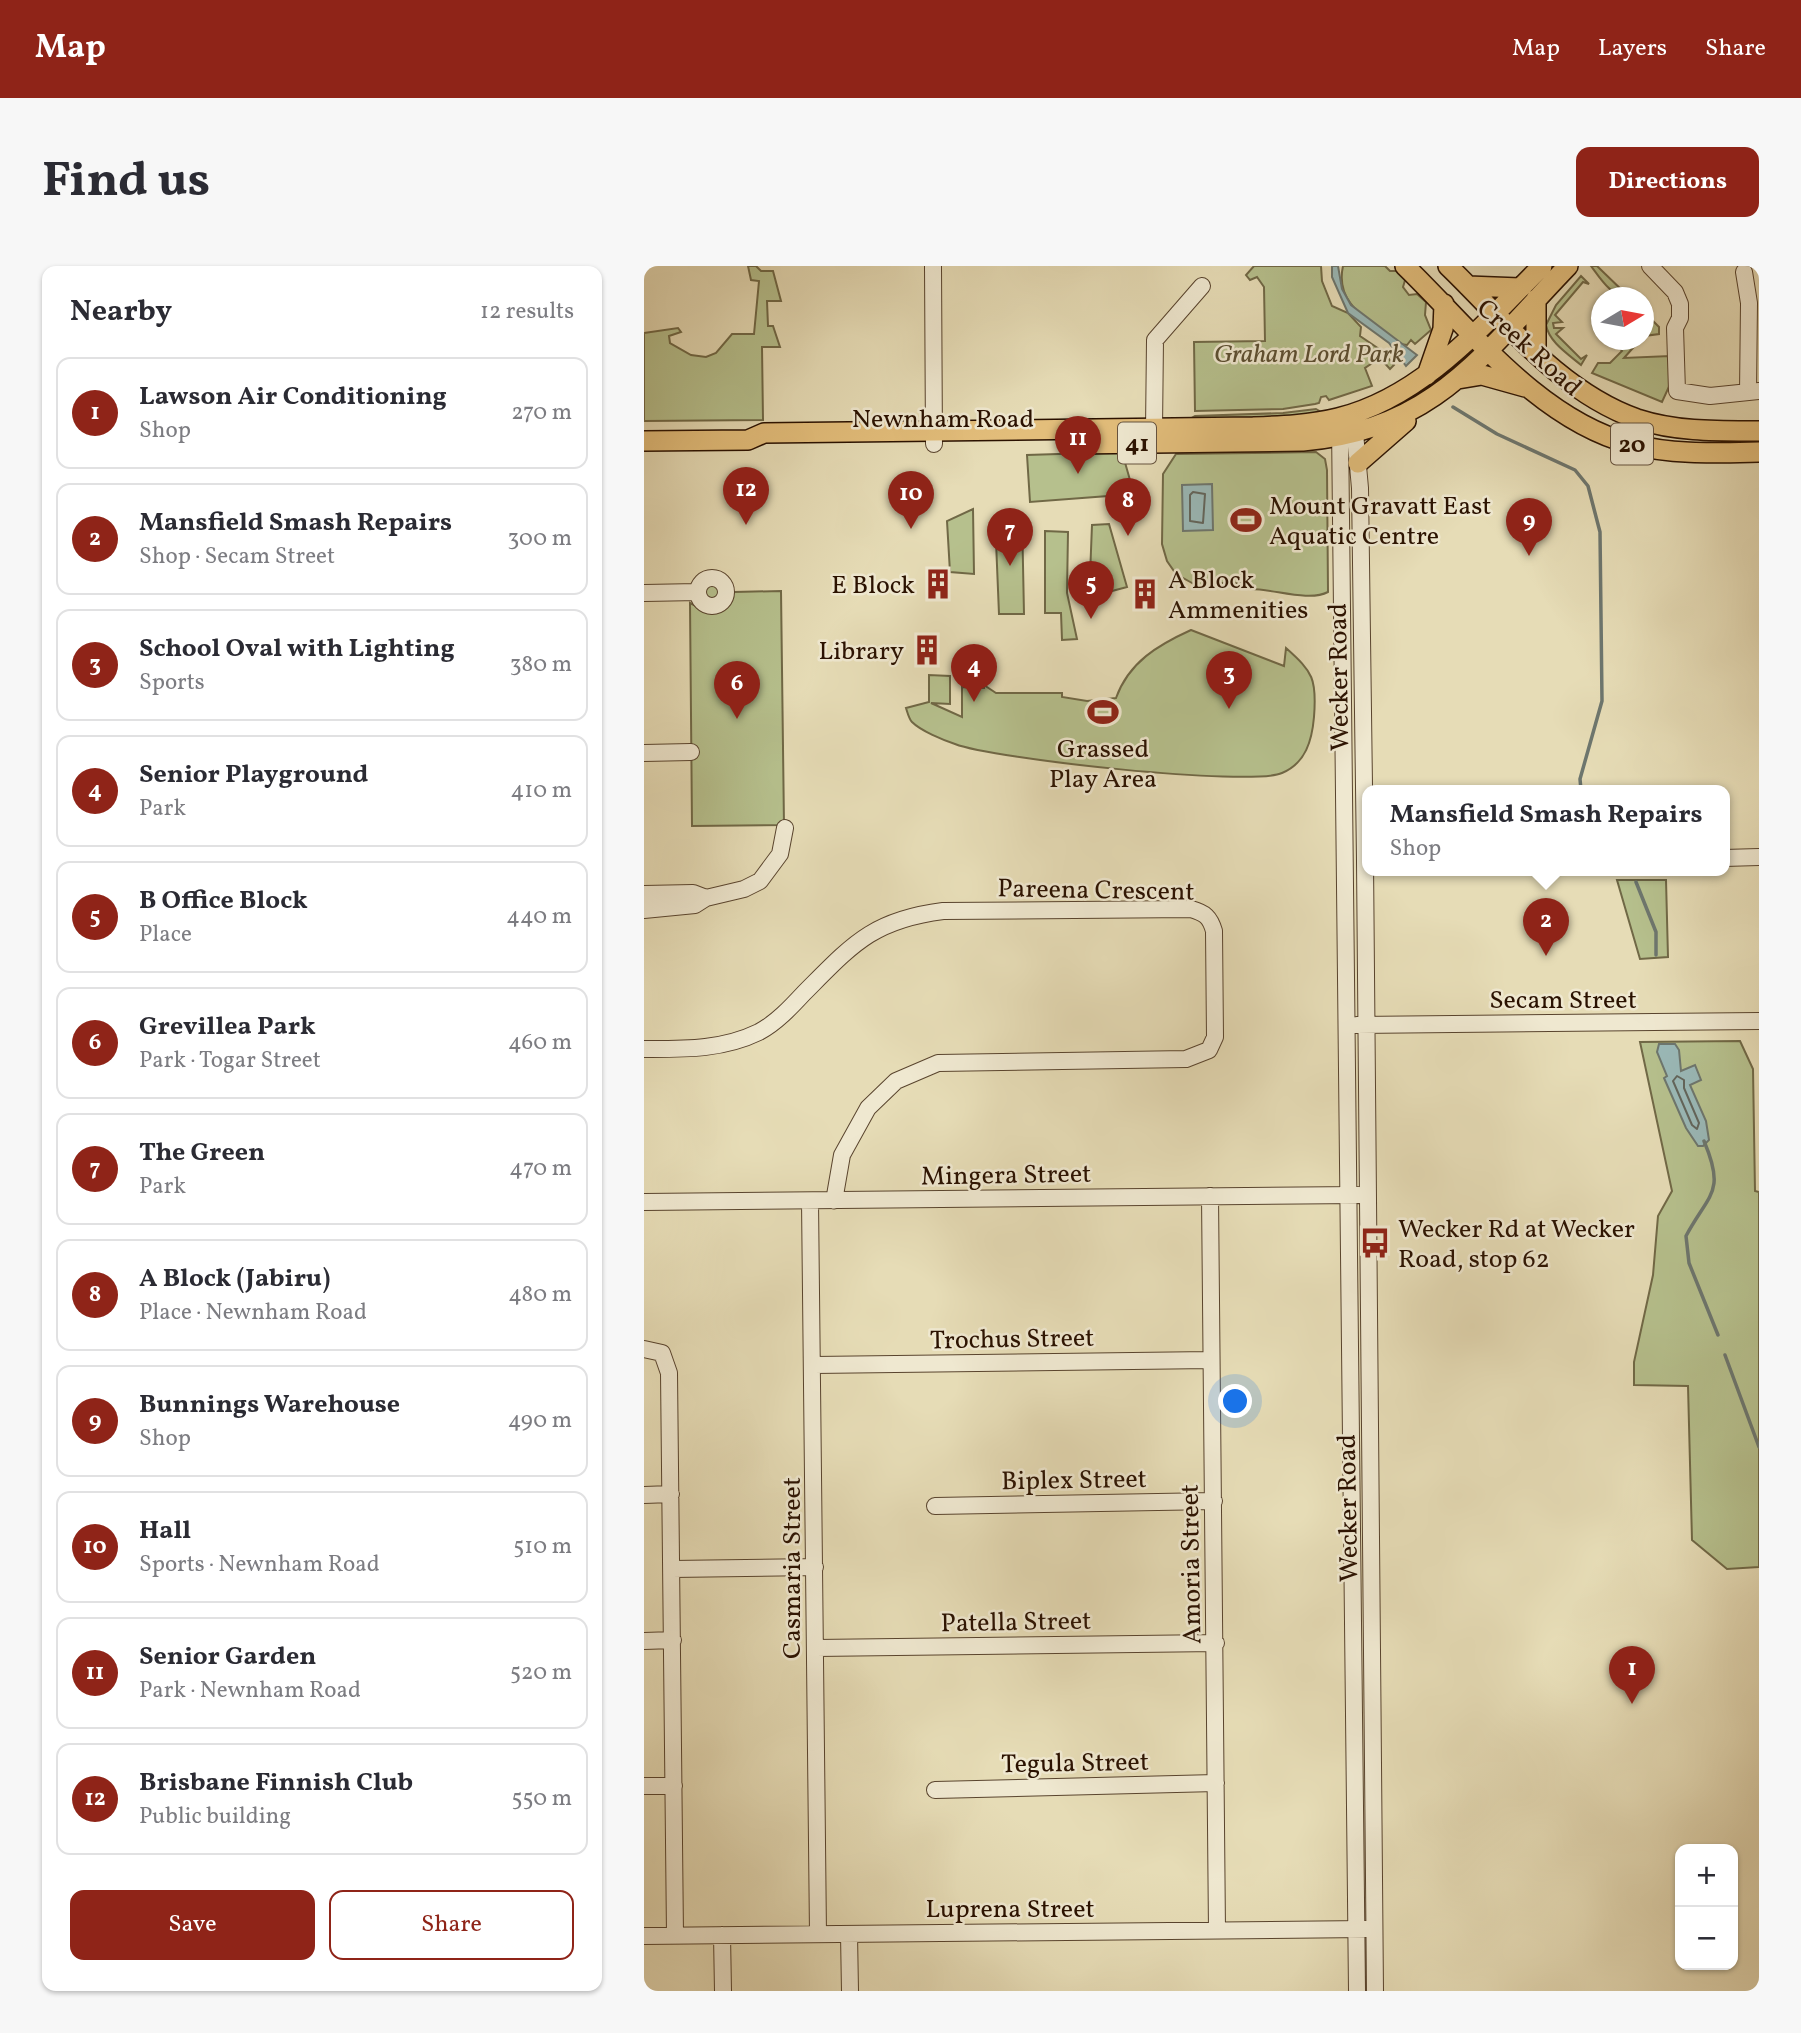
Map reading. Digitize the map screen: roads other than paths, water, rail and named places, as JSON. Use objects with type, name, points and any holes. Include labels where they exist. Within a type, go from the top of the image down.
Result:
[{"type":"main road","name":"Creek Road","points":[[1405,266],[1529,388],[1575,421],[1630,443],[1669,451],[1759,452]]},
{"type":"main road","name":"Creek Road","points":[[1448,266],[1494,313],[1583,393],[1639,419],[1687,429],[1759,430]]},
{"type":"main road","name":"41","points":[[1489,348],[1509,327],[1542,266]]},
{"type":"main road","name":"41","points":[[1474,334],[1494,313],[1528,294],[1568,266]]},
{"type":"main road","points":[[1468,286],[1528,294],[1536,352]]},
{"type":"main road","points":[[1427,374],[1443,329],[1444,304]]},
{"type":"main road","name":"Newnham Road","points":[[644,441],[748,440],[765,446],[1154,429],[1347,425],[1427,374],[1474,334]]},
{"type":"main road","name":"Newnham Road","points":[[934,438],[1290,441],[1347,425],[1412,412],[1458,379],[1489,348]]},
{"type":"main road","points":[[1458,379],[1482,375],[1529,388]]},
{"type":"main road","points":[[1359,463],[1404,424],[1412,412]]},
{"type":"street","points":[[933,266],[934,438]]},
{"type":"street","points":[[1650,266],[1675,292],[1680,304],[1680,318],[1675,328],[1677,391],[1710,396],[1753,391],[1748,292],[1742,268]]},
{"type":"street","points":[[1154,429],[1155,340],[1202,286]]},
{"type":"street","name":"Wecker Road","points":[[1347,425],[1359,463],[1365,785]]},
{"type":"street","name":"Wecker Road","points":[[1347,425],[1348,1025],[1357,1991]]},
{"type":"street","points":[[644,593],[698,592]]},
{"type":"street","points":[[644,752],[691,752]]},
{"type":"street","points":[[644,910],[695,905],[706,898],[744,889],[760,881],[780,854],[785,828]]},
{"type":"street","points":[[1730,858],[1759,857]]},
{"type":"street","name":"Wecker Road","points":[[1366,876],[1375,1991]]},
{"type":"street","points":[[644,894],[693,893],[706,898]]},
{"type":"street","name":"Pareena Crescent","points":[[644,1049],[709,1048],[762,1031],[787,1010],[849,947],[876,928],[908,916],[943,911],[1191,909],[1203,912],[1210,919],[1214,931],[1215,1037],[1209,1050],[1186,1059],[938,1063],[896,1081],[868,1108],[842,1155],[834,1201]]},
{"type":"street","name":"Secam Street","points":[[1367,1024],[1759,1021]]},
{"type":"street","points":[[1348,1025],[1367,1024]]},
{"type":"street","name":"Mingera Street","points":[[644,1202],[1368,1195]]},
{"type":"street","name":"Amoria Street","points":[[1210,1196],[1217,1931]]},
{"type":"street","name":"Casmaria Street","points":[[810,1201],[814,1365],[818,1934]]},
{"type":"street","points":[[644,1349],[658,1350],[669,1365],[675,1935]]},
{"type":"street","name":"Trochus Street","points":[[814,1365],[1210,1360]]},
{"type":"street","points":[[644,1494],[671,1494]]},
{"type":"street","name":"Biplex Street","points":[[935,1506],[1214,1502]]},
{"type":"street","points":[[1353,1520],[1372,1521]]},
{"type":"street","points":[[672,1569],[815,1567]]},
{"type":"street","points":[[644,1641],[673,1640]]},
{"type":"street","points":[[1354,1643],[1373,1642]]},
{"type":"street","name":"Patella Street","points":[[816,1648],[1216,1643]]},
{"type":"street","name":"Tegula Street","points":[[935,1790],[1216,1783]]},
{"type":"street","points":[[644,1787],[674,1786]]},
{"type":"street","name":"Luprena Street","points":[[644,1936],[1376,1929]]},
{"type":"street","points":[[849,1934],[850,1991]]},
{"type":"street","points":[[722,1935],[723,1991]]},
{"type":"water","points":[[1332,266],[1338,266],[1342,289],[1351,305],[1417,355],[1406,366],[1389,343],[1348,313],[1332,277]]},
{"type":"water","points":[[1212,484],[1213,530],[1183,531],[1182,485]]},
{"type":"water","points":[[1659,1044],[1675,1044],[1679,1050],[1681,1071],[1695,1065],[1701,1080],[1690,1085],[1706,1121],[1709,1140],[1703,1146],[1698,1146],[1686,1128],[1664,1078],[1667,1076],[1657,1052]]},
{"type":"waterway","points":[[1453,407],[1497,434],[1575,470],[1588,486],[1600,532],[1602,701],[1581,785]]},
{"type":"waterway","points":[[1636,882],[1656,932],[1656,955]]},
{"type":"waterway","points":[[1704,1141],[1714,1172],[1714,1183],[1708,1201],[1686,1236],[1689,1263],[1718,1335]]},
{"type":"waterway","points":[[1725,1355],[1759,1447]]},
{"type":"place","name":"Senior Garden","points":[[1078,474]]},
{"type":"place","name":"Mount Gravatt East Aquatic Centre","points":[[1246,520]]},
{"type":"place","name":"Brisbane Finnish Club","points":[[746,525]]},
{"type":"place","name":"Hall","points":[[911,529]]},
{"type":"place","name":"A Block (Jabiru)","points":[[1128,536]]},
{"type":"place","name":"Bunnings Warehouse","points":[[1529,556]]},
{"type":"place","name":"The Green","points":[[1010,566]]},
{"type":"place","name":"E Block","points":[[938,584]]},
{"type":"place","name":"A Block Ammenities","points":[[1145,594]]},
{"type":"place","name":"B Office Block","points":[[1091,619]]},
{"type":"place","name":"Library","points":[[927,650]]},
{"type":"place","name":"Senior Playground","points":[[974,702]]},
{"type":"place","name":"School Oval with Lighting","points":[[1229,709]]},
{"type":"place","name":"Grassed Play Area","points":[[1103,712]]},
{"type":"place","name":"Grevillea Park","points":[[737,719]]},
{"type":"place","name":"Mansfield Smash Repairs","points":[[1546,956]]},
{"type":"place","name":"Wecker Rd at Wecker Road, stop 62","points":[[1375,1243]]},
{"type":"place","name":"Lawson Air Conditioning","points":[[1632,1704]]},
{"type":"park label","name":"Graham Lord Park","points":[[1309,353]]}]
